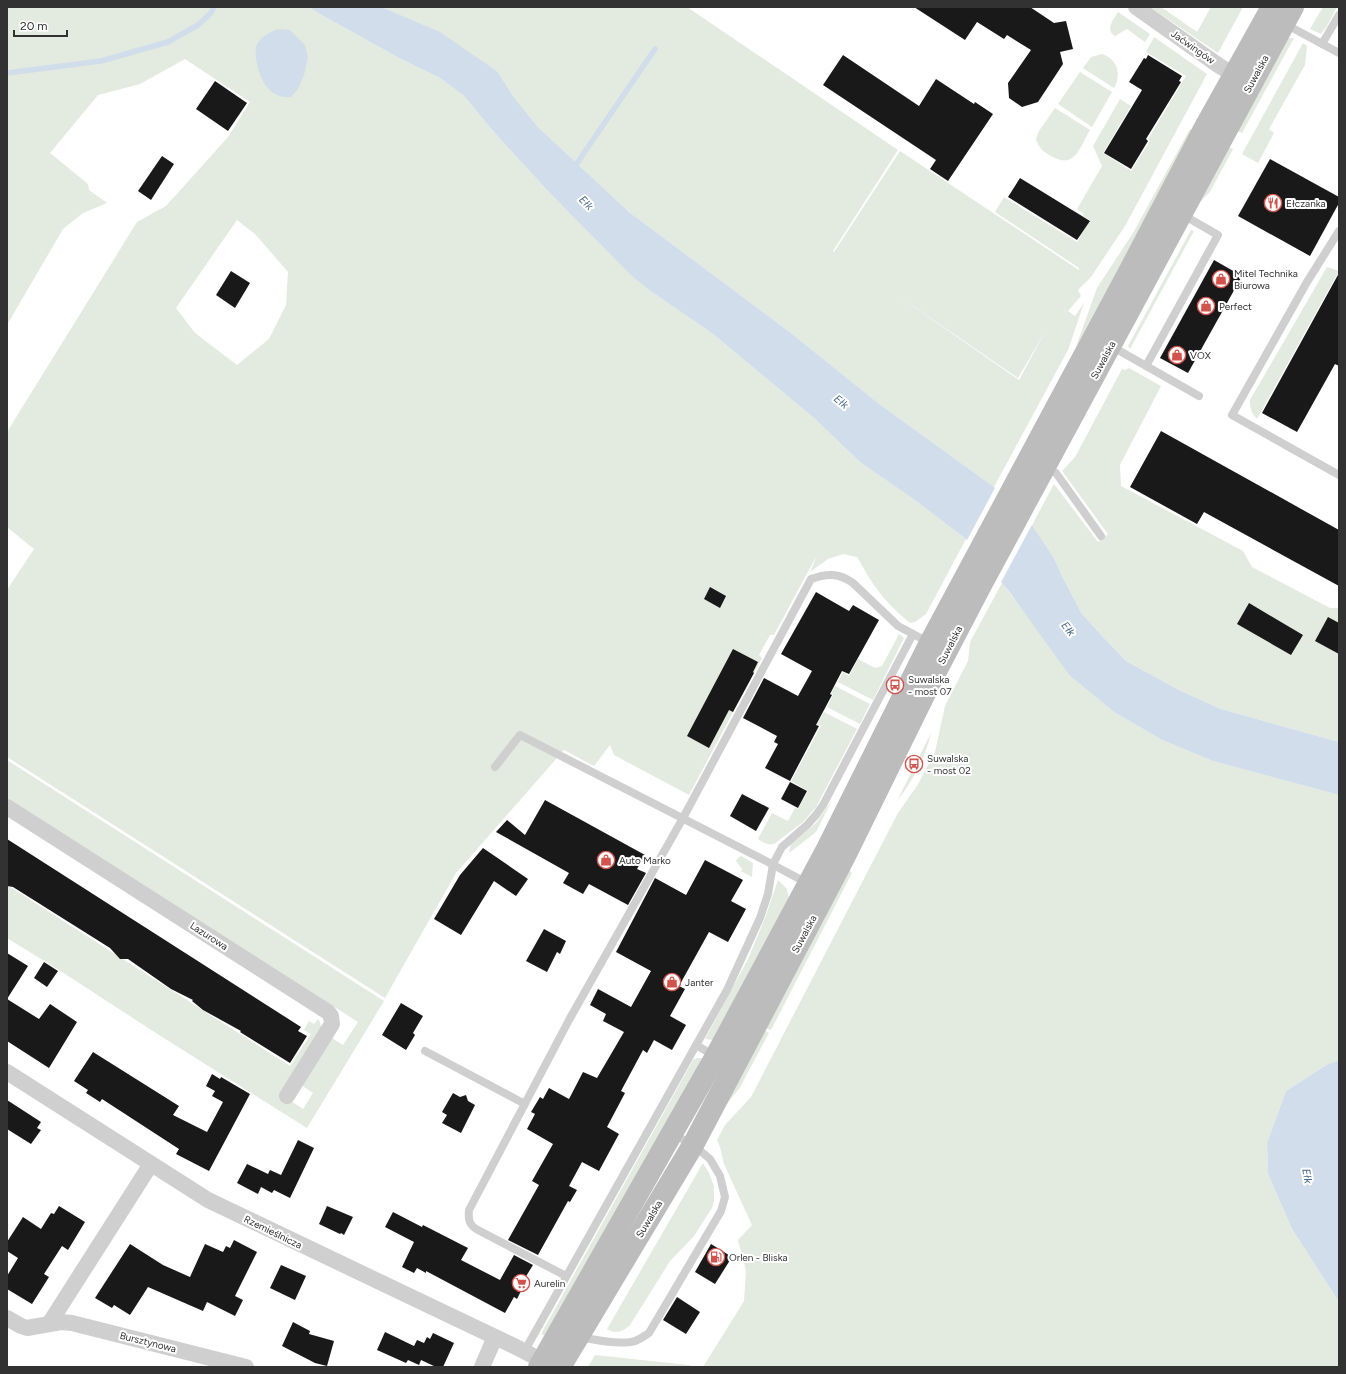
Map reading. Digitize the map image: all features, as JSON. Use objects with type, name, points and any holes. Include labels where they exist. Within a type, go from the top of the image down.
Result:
[{"type":"street","name":"Jaćwingów","points":[[1136,7],[1242,80]]},
{"type":"street","name":"Suwalska","points":[[544,1363],[570,1332],[693,1145],[933,645],[973,580],[1278,15]]},
{"type":"street","name":"Suwalska","points":[[1025,484],[1044,468],[1102,341]]},
{"type":"street","name":"Lazurowa","points":[[7,807],[328,1012],[331,1016],[332,1024],[287,1096]]},
{"type":"street","name":"Suwalska","points":[[570,1332],[671,1133],[817,889]]},
{"type":"street","name":"Rzemieślnicza","points":[[7,1072],[208,1200],[495,1337],[544,1363]]},
{"type":"street","points":[[49,1324],[151,1164]]},
{"type":"street","name":"Bursztynowa","points":[[7,1318],[27,1328],[61,1322],[72,1323],[216,1363],[246,1367]]},
{"type":"street","points":[[482,1367],[495,1337]]},
{"type":"lane","points":[[1278,15],[1322,44],[1339,53]]},
{"type":"lane","points":[[1322,44],[1339,15]]},
{"type":"lane","points":[[1146,366],[1218,235],[1173,209]]},
{"type":"lane","points":[[1339,231],[1307,282],[1232,415],[1339,475]]},
{"type":"lane","points":[[1102,341],[1199,396]]},
{"type":"lane","points":[[1044,468],[1056,473],[1101,536]]},
{"type":"lane","points":[[544,1363],[566,1276],[727,990],[760,918],[768,894],[773,864],[782,847],[816,815],[933,645],[898,626],[845,577],[823,574],[812,579],[683,818],[570,1020],[469,1210],[469,1222],[473,1227],[566,1276]]},
{"type":"lane","points":[[495,767],[520,734],[773,864],[817,889]]},
{"type":"lane","points":[[696,1045],[716,1056]]},
{"type":"lane","points":[[425,1051],[525,1104]]},
{"type":"lane","points":[[570,1332],[595,1340],[631,1342],[640,1339],[649,1333],[721,1211],[725,1197],[720,1176],[710,1159],[693,1145],[671,1133]]},
{"type":"shaded area","points":[[7,7],[309,7],[401,59],[440,78],[464,96],[493,131],[545,188],[649,290],[713,334],[814,418],[860,462],[916,501],[966,539],[926,614],[915,622],[910,623],[892,607],[881,594],[871,581],[857,557],[843,554],[828,559],[810,572],[817,555],[774,635],[770,635],[759,655],[762,658],[689,795],[614,755],[610,745],[594,766],[564,750],[456,873],[385,998],[7,757],[7,590],[34,549],[7,527],[7,432],[137,222],[166,206],[228,137],[250,102],[185,59],[140,84],[98,95],[50,153],[88,184],[89,190],[107,203],[83,213],[63,229],[7,325]],"holes":[[[237,220],[256,235],[288,272],[286,305],[269,339],[237,365],[195,333],[176,308]]]},
{"type":"shaded area","points":[[381,7],[687,7],[898,150],[833,251],[834,252],[900,151],[1079,270],[1079,268],[995,212],[1004,197],[1077,242],[1090,220],[1083,216],[1084,214],[1077,209],[1102,166],[1093,146],[1120,99],[1131,106],[1103,153],[1131,171],[1150,141],[1148,139],[1186,76],[1146,52],[1154,37],[1207,74],[1125,226],[1091,277],[1078,290],[1081,296],[1068,311],[1075,316],[1084,303],[1068,350],[994,487],[878,403],[791,333],[629,212],[537,126],[513,96],[498,72]],"holes":[[[888,289],[1018,378],[1046,330],[1019,380]]]},
{"type":"shaded area","points":[[1150,7],[1161,7],[1197,32],[1211,7],[1243,7],[1218,53]]},
{"type":"shaded area","points":[[1323,7],[1337,7],[1321,34],[1310,29]]},
{"type":"shaded area","points":[[1118,12],[1150,34],[1145,42],[1127,29],[1115,36],[1112,34],[1110,28]]},
{"type":"shaded area","points":[[1288,38],[1294,38],[1242,133],[1237,131]]},
{"type":"shaded area","points":[[1303,43],[1307,46],[1305,65],[1269,129],[1274,133],[1258,163],[1242,154]]},
{"type":"shaded area","points":[[1102,54],[1111,59],[1117,68],[1118,77],[1114,88],[1083,68],[1091,57]]},
{"type":"shaded area","points":[[1080,72],[1112,92],[1092,127],[1058,104]]},
{"type":"shaded area","points":[[1055,108],[1090,130],[1080,149],[1072,158],[1067,160],[1060,160],[1042,150],[1036,139],[1039,131]]},
{"type":"shaded area","points":[[1190,129],[1193,131],[1076,347],[1097,288],[1133,233]]},
{"type":"shaded area","points":[[1229,147],[1233,149],[1210,192],[1197,205]]},
{"type":"shaded area","points":[[1191,230],[1194,231],[1130,349],[1128,346]]},
{"type":"shaded area","points":[[1327,267],[1339,271],[1257,419],[1251,410],[1250,400]]},
{"type":"shaded area","points":[[1129,368],[1161,386],[1120,465],[1121,486],[1243,551],[1252,567],[1330,608],[1339,608],[1339,742],[1221,709],[1179,690],[1126,661],[1082,614],[1054,558],[1032,525],[1054,484],[1098,542],[1108,534],[1062,471],[1075,457],[1122,369],[1125,370]]},
{"type":"shaded area","points":[[1002,583],[1045,639],[1070,676],[1114,712],[1162,740],[1213,761],[1339,795],[1339,1060],[1328,1064],[1286,1091],[1267,1143],[1268,1174],[1292,1229],[1339,1302],[1339,1367],[703,1367],[744,1301],[746,1271],[738,1240],[752,1225],[724,1164],[717,1140],[725,1125],[751,1097],[898,813],[917,786],[935,752],[945,706],[968,661],[970,642]]},
{"type":"shaded area","points":[[899,634],[904,638],[873,700],[838,682],[843,672],[849,676],[858,659],[875,668],[882,666]]},
{"type":"shaded area","points":[[835,686],[870,704],[860,724],[827,707],[833,695],[831,693]]},
{"type":"shaded area","points":[[824,712],[857,729],[816,807],[803,822],[774,844],[764,843],[758,839],[772,813],[788,821],[795,808],[798,809],[808,791],[791,781],[821,726],[817,724]]},
{"type":"shaded area","points":[[931,733],[918,769],[897,801]]},
{"type":"shaded area","points":[[7,760],[384,1001],[307,1128],[7,938],[7,885],[290,1066],[311,1034],[304,1030],[309,1021],[314,1024],[318,1019],[322,1030],[282,1095],[303,1109],[313,1093],[301,1085],[332,1038],[343,1045],[358,1022],[7,798]]},
{"type":"shaded area","points":[[832,800],[816,832],[789,853],[791,844],[816,823]]},
{"type":"shaded area","points":[[741,856],[753,863],[752,877],[741,871],[742,869],[736,861]]},
{"type":"shaded area","points":[[848,869],[852,873],[771,1030],[765,1028]]},
{"type":"shaded area","points":[[778,880],[787,889],[789,898],[713,1040],[705,1039],[748,959],[765,918]]},
{"type":"shaded area","points":[[764,1030],[769,1033],[739,1089],[724,1107]]},
{"type":"shaded area","points":[[702,1058],[664,1132],[548,1336],[542,1335],[542,1332],[693,1060]]},
{"type":"shaded area","points":[[703,1163],[714,1186],[714,1201],[712,1208],[694,1236],[670,1261],[630,1325],[619,1332],[610,1331],[607,1329]]},
{"type":"shaded area","points":[[595,1355],[689,1365],[693,1367],[588,1367]]},
{"type":"water","name":"Ełk","points":[[309,7],[381,7],[440,32],[498,72],[513,96],[537,126],[629,212],[791,333],[878,403],[994,487],[1032,525],[1054,558],[1082,614],[1126,661],[1179,690],[1221,709],[1339,742],[1339,795],[1213,761],[1162,740],[1114,712],[1070,676],[1011,594],[966,539],[916,501],[860,462],[814,418],[713,334],[649,290],[631,275],[545,188],[493,131],[464,96],[440,78],[401,59]]},
{"type":"water","points":[[277,29],[290,30],[305,45],[308,57],[304,75],[298,89],[291,97],[276,95],[271,91],[262,80],[257,66],[256,46],[262,38]]},
{"type":"water","name":"Ełk","points":[[1339,1060],[1339,1302],[1292,1229],[1268,1174],[1267,1143],[1286,1091],[1328,1064]]},
{"type":"pier","points":[[996,486],[1033,523],[1000,584],[966,542]]},
{"type":"building","points":[[914,7],[1030,7],[1054,23],[1066,21],[1073,49],[1060,52],[1063,64],[1038,102],[1022,107],[1009,98],[1008,83],[1031,50],[1007,35],[1004,39],[977,22],[965,40]]},
{"type":"building","points":[[843,55],[919,106],[936,79],[974,104],[975,102],[993,114],[948,181],[930,169],[936,160],[823,85]]},
{"type":"building","points":[[1148,55],[1182,76],[1179,81],[1181,82],[1146,139],[1148,141],[1131,169],[1104,153],[1142,90],[1129,82],[1144,58],[1146,59]]},
{"type":"building","points":[[215,81],[247,103],[228,131],[196,109]]},
{"type":"building","points":[[162,156],[174,164],[151,200],[138,191]]},
{"type":"building","points":[[1270,159],[1339,197],[1339,203],[1310,256],[1238,216]]},
{"type":"building","points":[[1020,178],[1090,221],[1077,240],[1008,197]]},
{"type":"building","points":[[1214,260],[1242,276],[1188,373],[1160,358]]},
{"type":"building","points":[[231,271],[250,283],[235,308],[216,295]]},
{"type":"building","points":[[1339,273],[1339,366],[1335,364],[1297,432],[1262,413]]},
{"type":"building","points":[[1161,431],[1339,530],[1339,586],[1204,512],[1197,524],[1130,487]]},
{"type":"building","points":[[710,587],[726,596],[720,608],[704,599]]},
{"type":"building","points":[[816,592],[849,611],[853,605],[879,620],[849,674],[842,671],[830,694],[832,695],[816,725],[819,726],[790,781],[765,768],[778,744],[774,742],[777,736],[743,718],[764,678],[798,696],[812,671],[781,654]]},
{"type":"building","points":[[1249,603],[1303,635],[1291,655],[1237,624]]},
{"type":"building","points":[[1328,617],[1339,623],[1339,654],[1315,641]]},
{"type":"building","points":[[733,649],[758,662],[753,672],[754,673],[733,712],[729,710],[709,748],[687,736]]},
{"type":"building","points":[[790,782],[807,791],[798,808],[781,799]]},
{"type":"building","points":[[742,794],[769,808],[756,831],[730,816]]},
{"type":"building","points":[[545,800],[645,855],[637,869],[646,873],[628,905],[589,884],[583,894],[563,883],[569,873],[496,832],[507,820],[525,835]]},
{"type":"building","points":[[7,839],[301,1027],[298,1031],[307,1036],[290,1063],[240,1032],[241,1031],[203,1010],[192,1001],[193,1000],[171,989],[128,959],[120,959],[110,948],[13,887],[7,886]]},
{"type":"building","points":[[483,848],[528,879],[516,896],[494,881],[461,935],[434,919],[460,875]]},
{"type":"building","points":[[705,860],[743,880],[731,901],[746,909],[728,942],[709,932],[679,986],[685,989],[670,1016],[686,1025],[672,1050],[654,1040],[647,1053],[643,1050],[621,1091],[625,1093],[607,1127],[619,1134],[599,1171],[582,1162],[569,1186],[577,1190],[570,1202],[568,1201],[538,1255],[508,1240],[539,1185],[532,1181],[553,1144],[527,1129],[535,1114],[531,1112],[540,1097],[543,1099],[549,1088],[569,1099],[583,1072],[597,1078],[624,1032],[603,1021],[606,1014],[590,1005],[598,989],[631,1007],[651,971],[616,952],[655,878],[686,895]]},
{"type":"building","points":[[544,929],[566,941],[560,954],[557,952],[547,972],[526,961]]},
{"type":"building","points":[[7,953],[28,966],[7,999]]},
{"type":"building","points":[[44,962],[58,971],[47,987],[34,978]]},
{"type":"building","points":[[7,999],[39,1019],[50,1004],[77,1022],[49,1068],[7,1041]]},
{"type":"building","points":[[401,1003],[423,1016],[413,1033],[415,1035],[406,1050],[382,1035]]},
{"type":"building","points":[[93,1052],[179,1106],[173,1115],[207,1132],[223,1102],[212,1096],[215,1091],[206,1086],[212,1074],[220,1079],[221,1077],[250,1094],[209,1171],[176,1154],[179,1149],[102,1099],[100,1102],[86,1093],[88,1090],[74,1081]]},
{"type":"building","points":[[453,1093],[460,1097],[466,1095],[468,1101],[475,1105],[461,1133],[442,1123],[447,1115],[442,1112]]},
{"type":"building","points":[[7,1100],[41,1122],[37,1128],[41,1130],[31,1144],[7,1129]]},
{"type":"building","points":[[298,1140],[314,1148],[290,1198],[274,1190],[272,1193],[261,1187],[258,1194],[237,1183],[247,1164],[268,1174],[270,1170],[281,1175]]},
{"type":"building","points":[[59,1206],[85,1222],[68,1250],[62,1246],[44,1274],[49,1277],[32,1304],[7,1289],[7,1276],[18,1258],[7,1251],[7,1242],[23,1217],[41,1229],[51,1213],[54,1214]]},
{"type":"building","points":[[327,1206],[353,1217],[344,1235],[319,1224]]},
{"type":"building","points":[[393,1212],[422,1227],[423,1225],[468,1248],[461,1260],[500,1280],[514,1255],[533,1265],[525,1278],[527,1279],[517,1299],[514,1297],[505,1313],[426,1271],[426,1273],[417,1268],[414,1273],[402,1267],[414,1242],[385,1227]]},
{"type":"building","points":[[234,1240],[257,1252],[235,1296],[243,1300],[235,1316],[207,1302],[203,1311],[148,1287],[130,1315],[114,1305],[112,1308],[95,1298],[130,1244],[163,1265],[190,1277],[205,1244],[223,1252],[226,1246],[230,1248]]},
{"type":"building","points":[[711,1244],[732,1257],[715,1284],[695,1272]]},
{"type":"building","points":[[281,1265],[306,1276],[295,1300],[270,1288]]},
{"type":"building","points":[[677,1297],[700,1312],[686,1334],[663,1320]]},
{"type":"building","points":[[293,1322],[310,1331],[309,1334],[334,1341],[327,1366],[315,1363],[282,1346]]},
{"type":"building","points":[[385,1332],[414,1346],[417,1340],[424,1343],[427,1337],[430,1339],[433,1333],[454,1343],[443,1367],[436,1367],[421,1360],[419,1365],[408,1360],[406,1363],[377,1350]]},
{"type":"waterway","points":[[7,73],[101,61],[168,42],[198,25],[211,13],[214,7]]},
{"type":"waterway","points":[[573,169],[655,49]]},
{"type":"place","name":"Ełczanka","points":[[1273,203]]},
{"type":"place","name":"Mitel Technika Biurowa","points":[[1221,279]]},
{"type":"place","name":"Perfect","points":[[1206,306]]},
{"type":"place","name":"VOX","points":[[1177,355]]},
{"type":"place","name":"Suwalska - most 07","points":[[895,685]]},
{"type":"place","name":"Suwalska - most 02","points":[[914,764]]},
{"type":"place","name":"Auto Marko","points":[[606,860]]},
{"type":"place","name":"Janter","points":[[672,982]]},
{"type":"place","name":"Orlen - Bliska","points":[[716,1257]]},
{"type":"place","name":"Aurelin","points":[[521,1283]]}]
